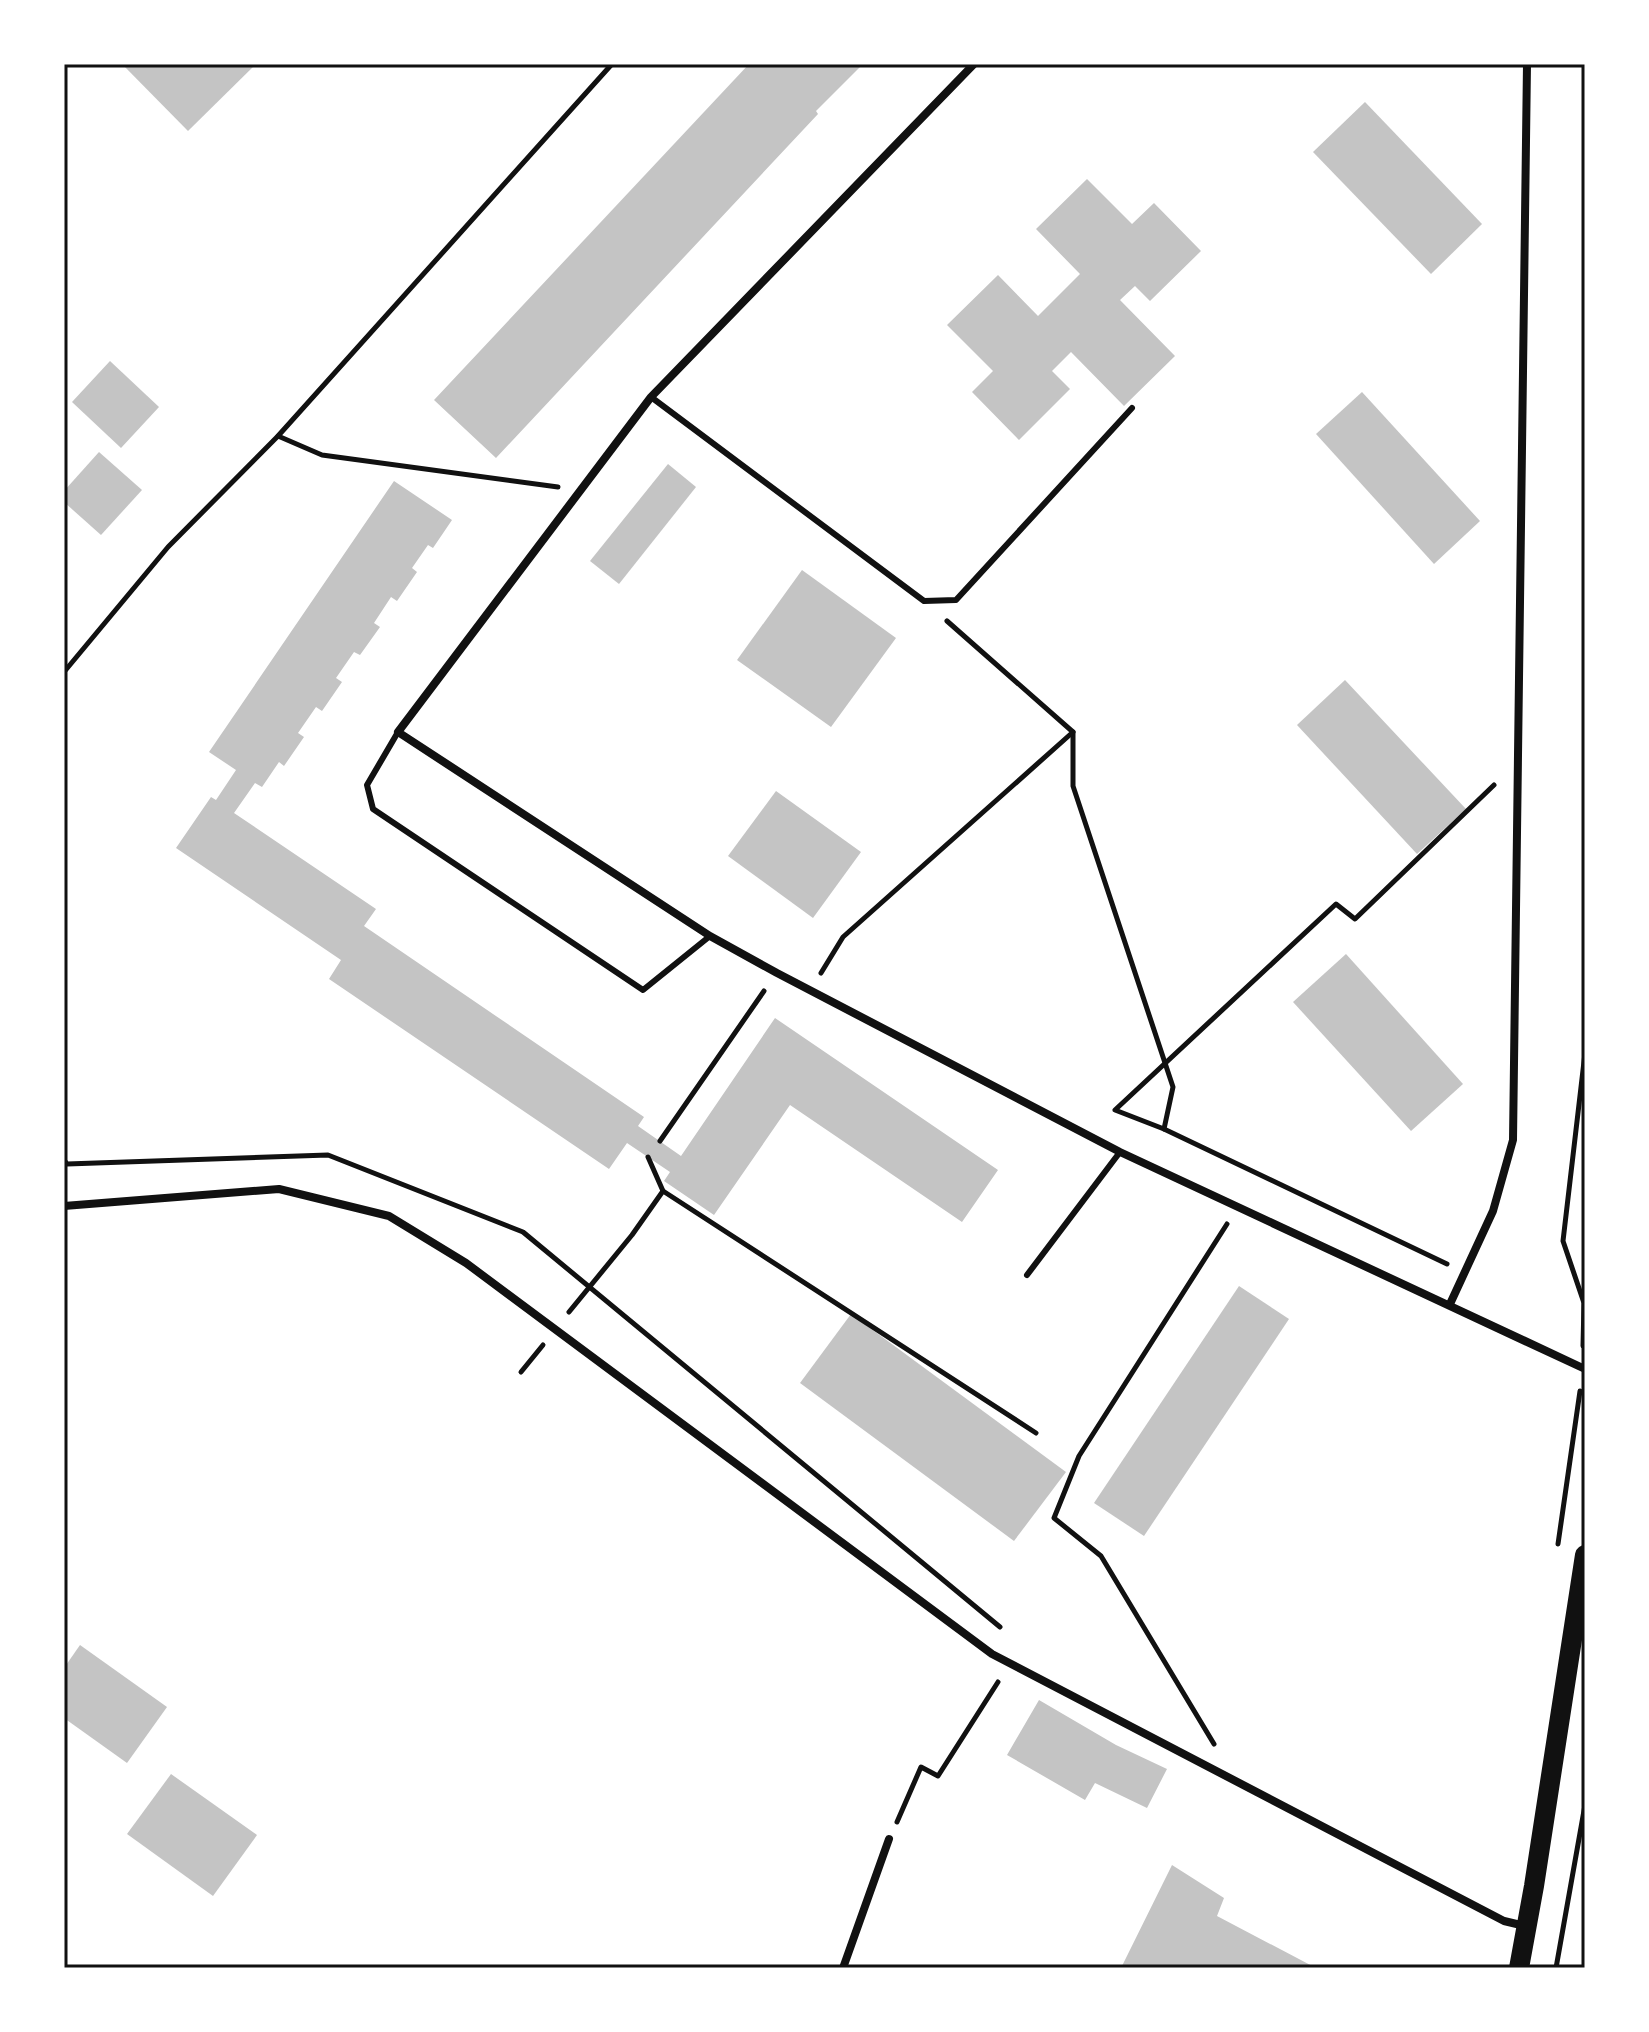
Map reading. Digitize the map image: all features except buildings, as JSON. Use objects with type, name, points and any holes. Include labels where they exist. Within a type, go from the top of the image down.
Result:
[{"type":"main road","points":[[1519,1968],[1585,1555]]},
{"type":"street","points":[[974,64],[651,397],[398,732],[710,936],[777,973],[1120,1152],[1584,1368]]},
{"type":"street","points":[[1450,1304],[1493,1211],[1513,1140],[1527,64]]},
{"type":"street","points":[[64,1206],[279,1189],[389,1216],[466,1263],[992,1654],[1504,1921],[1526,1927]]},
{"type":"street","points":[[843,1968],[889,1839]]},
{"type":"lane","points":[[651,397],[924,601],[956,600],[1132,408]]},
{"type":"lane","points":[[398,732],[367,785],[373,809],[643,990],[710,936]]},
{"type":"lane","points":[[1027,1275],[1120,1152]]},
{"type":"path","points":[[64,672],[168,547],[278,436],[612,64]]},
{"type":"path","points":[[278,436],[322,455],[578,490]]},
{"type":"path","points":[[924,601],[1073,732],[1073,786],[1173,1087],[1164,1129]]},
{"type":"path","points":[[810,990],[843,937],[1073,732]]},
{"type":"path","points":[[1464,1273],[1164,1129],[1115,1110],[1336,904],[1355,919],[1518,763]]},
{"type":"path","points":[[660,1141],[777,973]]},
{"type":"path","points":[[1584,1368],[1584,1303],[1563,1241],[1585,1053]]},
{"type":"path","points":[[65,1163],[328,1155],[523,1232],[1011,1637]]},
{"type":"path","points":[[648,1157],[663,1191],[1036,1433]]},
{"type":"path","points":[[521,1372],[632,1235],[663,1191]]},
{"type":"path","points":[[1201,1739],[1214,1746],[1101,1556],[1054,1518],[1079,1456],[1238,1207]]},
{"type":"path","points":[[889,1839],[921,1767],[938,1776],[1009,1664]]},
{"type":"path","points":[[1556,1968],[1585,1805]]}]
